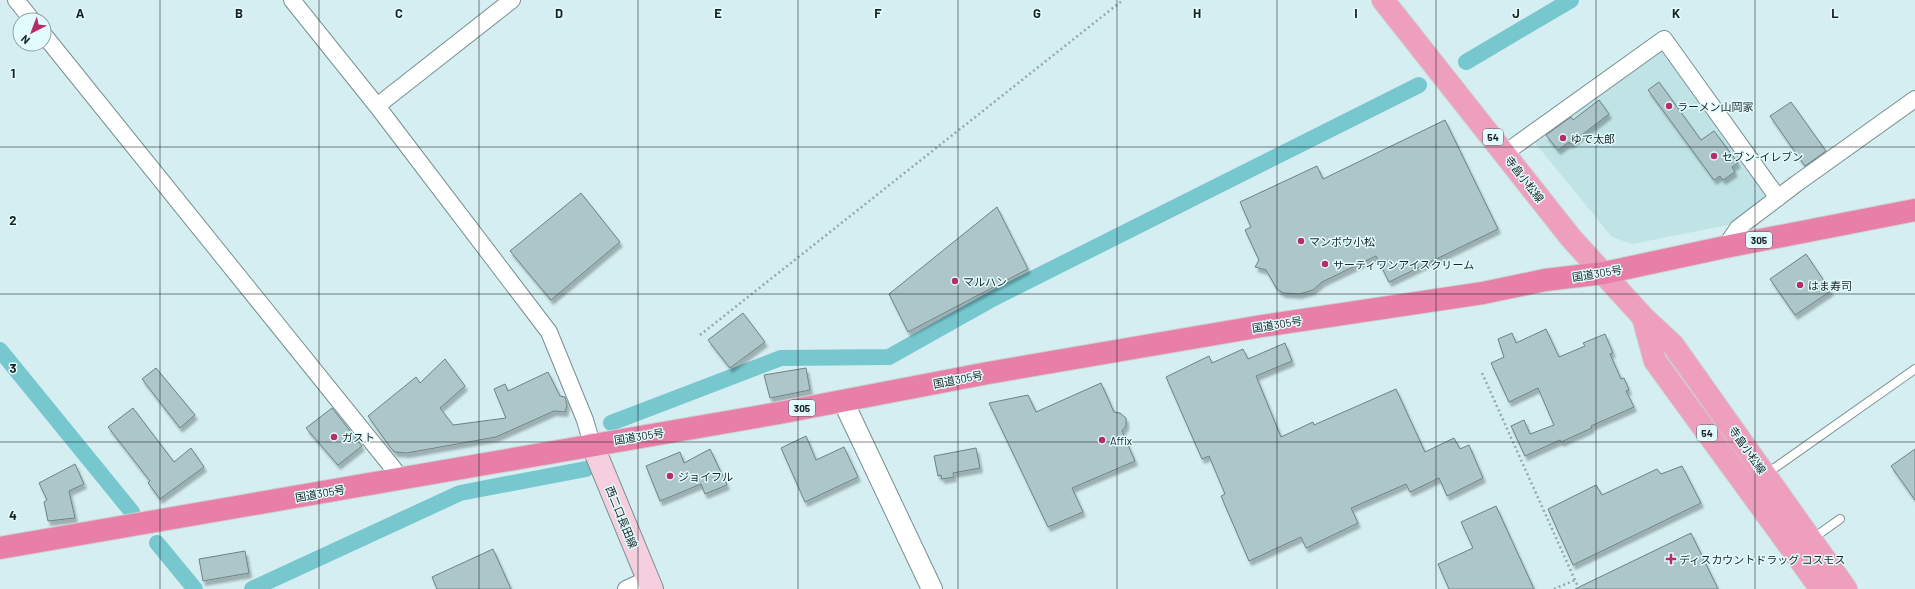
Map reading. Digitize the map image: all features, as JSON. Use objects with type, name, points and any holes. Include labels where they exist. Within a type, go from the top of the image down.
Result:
[{"type":"highway","name":"国道305号","points":[[0,548],[996,372],[1254,328],[1483,293],[1545,280],[1604,273],[1725,247],[1915,210]]},
{"type":"main road","name":"寺畠小松線","points":[[1383,0],[1571,238],[1643,317],[1673,345],[1766,474],[1846,589]]},
{"type":"main road","name":"寺畠小松線","points":[[1643,317],[1655,360],[1822,589]]},
{"type":"main road","name":"西二口長田線","points":[[592,444],[650,584]]},
{"type":"street","points":[[16,0],[26,12]]},
{"type":"street","points":[[292,0],[377,106],[549,332],[585,420],[592,444]]},
{"type":"street","points":[[377,106],[512,0]]},
{"type":"street","points":[[1504,153],[1664,39],[1778,198]]},
{"type":"street","points":[[52,45],[401,478]]},
{"type":"street","points":[[1725,247],[1738,228],[1915,99]]},
{"type":"street","points":[[843,400],[932,589]]},
{"type":"street","points":[[626,589],[650,584]]},
{"type":"lane","points":[[1766,474],[1915,369]]},
{"type":"lane","points":[[1811,539],[1840,519]]},
{"type":"path","points":[[700,335],[1123,0]]},
{"type":"path","points":[[1482,373],[1579,589]]},
{"type":"path","points":[[1554,589],[1574,580]]},
{"type":"shaded area","points":[[1657,51],[1668,52],[1770,196],[1733,224],[1632,244],[1612,237],[1532,139]]},
{"type":"building","points":[[1659,82],[1701,140],[1714,131],[1738,163],[1732,167],[1735,172],[1723,180],[1720,176],[1714,180],[1648,90]]},
{"type":"building","points":[[1599,100],[1609,114],[1570,144],[1569,142],[1558,150],[1546,135],[1571,117],[1573,120]]},
{"type":"building","points":[[1791,102],[1826,151],[1805,166],[1770,116]]},
{"type":"building","points":[[1445,120],[1498,229],[1389,282],[1376,256],[1322,282],[1313,290],[1300,294],[1283,293],[1277,289],[1266,270],[1255,267],[1259,260],[1245,230],[1251,227],[1240,202],[1317,166],[1323,179]]},
{"type":"building","points":[[581,193],[620,242],[551,300],[510,251]]},
{"type":"building","name":"マルハン","points":[[997,207],[1028,269],[908,332],[889,294]]},
{"type":"building","name":"はま寿司","points":[[1806,254],[1831,291],[1795,315],[1770,279]]},
{"type":"building","points":[[743,313],[765,342],[730,368],[708,340]]},
{"type":"building","points":[[1546,329],[1559,357],[1585,346],[1583,343],[1605,334],[1613,353],[1610,354],[1621,379],[1624,378],[1629,390],[1626,391],[1634,407],[1591,426],[1592,428],[1561,442],[1560,440],[1525,456],[1511,426],[1524,420],[1530,434],[1554,425],[1538,388],[1509,402],[1491,363],[1504,357],[1498,339],[1512,333],[1516,343]]},
{"type":"building","points":[[1285,343],[1292,361],[1256,376],[1281,437],[1313,422],[1314,425],[1396,389],[1425,452],[1454,438],[1460,449],[1469,445],[1483,478],[1447,496],[1439,478],[1410,492],[1406,484],[1351,508],[1358,523],[1306,548],[1301,537],[1249,561],[1221,496],[1225,494],[1209,456],[1202,459],[1166,377],[1209,356],[1212,363],[1243,349],[1248,359]]},
{"type":"building","points":[[445,359],[465,386],[440,408],[453,425],[506,418],[494,389],[505,384],[508,391],[548,372],[560,396],[565,397],[567,405],[565,412],[554,411],[496,437],[407,453],[395,452],[368,416],[416,377],[420,383]]},
{"type":"building","points":[[156,368],[195,415],[180,428],[142,379]]},
{"type":"building","points":[[806,368],[810,390],[770,398],[764,375]]},
{"type":"building","points":[[1101,383],[1114,412],[1120,413],[1126,418],[1126,426],[1122,431],[1135,461],[1072,488],[1083,512],[1048,527],[989,403],[1028,395],[1036,412]]},
{"type":"building","points":[[133,408],[174,462],[191,448],[204,467],[160,499],[148,483],[150,481],[108,427]]},
{"type":"building","name":"ガスト","points":[[332,408],[362,446],[338,465],[306,428]]},
{"type":"building","points":[[806,436],[816,460],[844,447],[858,477],[805,502],[781,448]]},
{"type":"building","points":[[976,448],[980,468],[953,473],[954,477],[942,479],[941,475],[938,476],[934,456]]},
{"type":"building","points":[[710,449],[727,485],[705,494],[701,484],[660,501],[646,466],[680,452],[684,463]]},
{"type":"building","points":[[1915,449],[1915,500],[1891,466]]},
{"type":"building","points":[[75,464],[84,484],[69,491],[75,518],[48,521],[44,502],[47,500],[39,483]]},
{"type":"building","points":[[1682,466],[1701,503],[1573,565],[1548,509],[1596,485],[1602,495],[1657,469],[1661,474]]},
{"type":"building","points":[[1496,506],[1534,589],[1449,589],[1438,564],[1473,548],[1461,522]]},
{"type":"building","name":"ディスカウントドラッグ コスモス","points":[[1691,533],[1718,589],[1575,589]]},
{"type":"building","points":[[493,549],[511,589],[437,589],[432,577]]},
{"type":"building","points":[[245,551],[249,573],[203,581],[199,559]]},
{"type":"waterway","points":[[1466,62],[1571,0]]},
{"type":"waterway","points":[[611,423],[781,358],[889,357],[994,298],[1419,85]]},
{"type":"waterway","points":[[0,350],[132,512]]},
{"type":"waterway","points":[[252,589],[460,493],[586,469]]},
{"type":"waterway","points":[[157,543],[195,589]]},
{"type":"place","name":"ラーメン山岡家","points":[[1669,106]]},
{"type":"place","name":"ゆで太郎","points":[[1563,138]]},
{"type":"place","name":"セブン-イレブン","points":[[1714,156]]},
{"type":"place","name":"マンボウ小松","points":[[1301,241]]},
{"type":"place","name":"サーティワンアイスクリーム","points":[[1325,264]]},
{"type":"place","name":"マルハン","points":[[955,281]]},
{"type":"place","name":"はま寿司","points":[[1800,285]]},
{"type":"place","name":"ガスト","points":[[334,437]]},
{"type":"place","name":"Affix","points":[[1102,440]]},
{"type":"place","name":"ジョイフル","points":[[670,476]]},
{"type":"place","name":"ディスカウントドラッグ コスモス","points":[[1671,559]]}]
